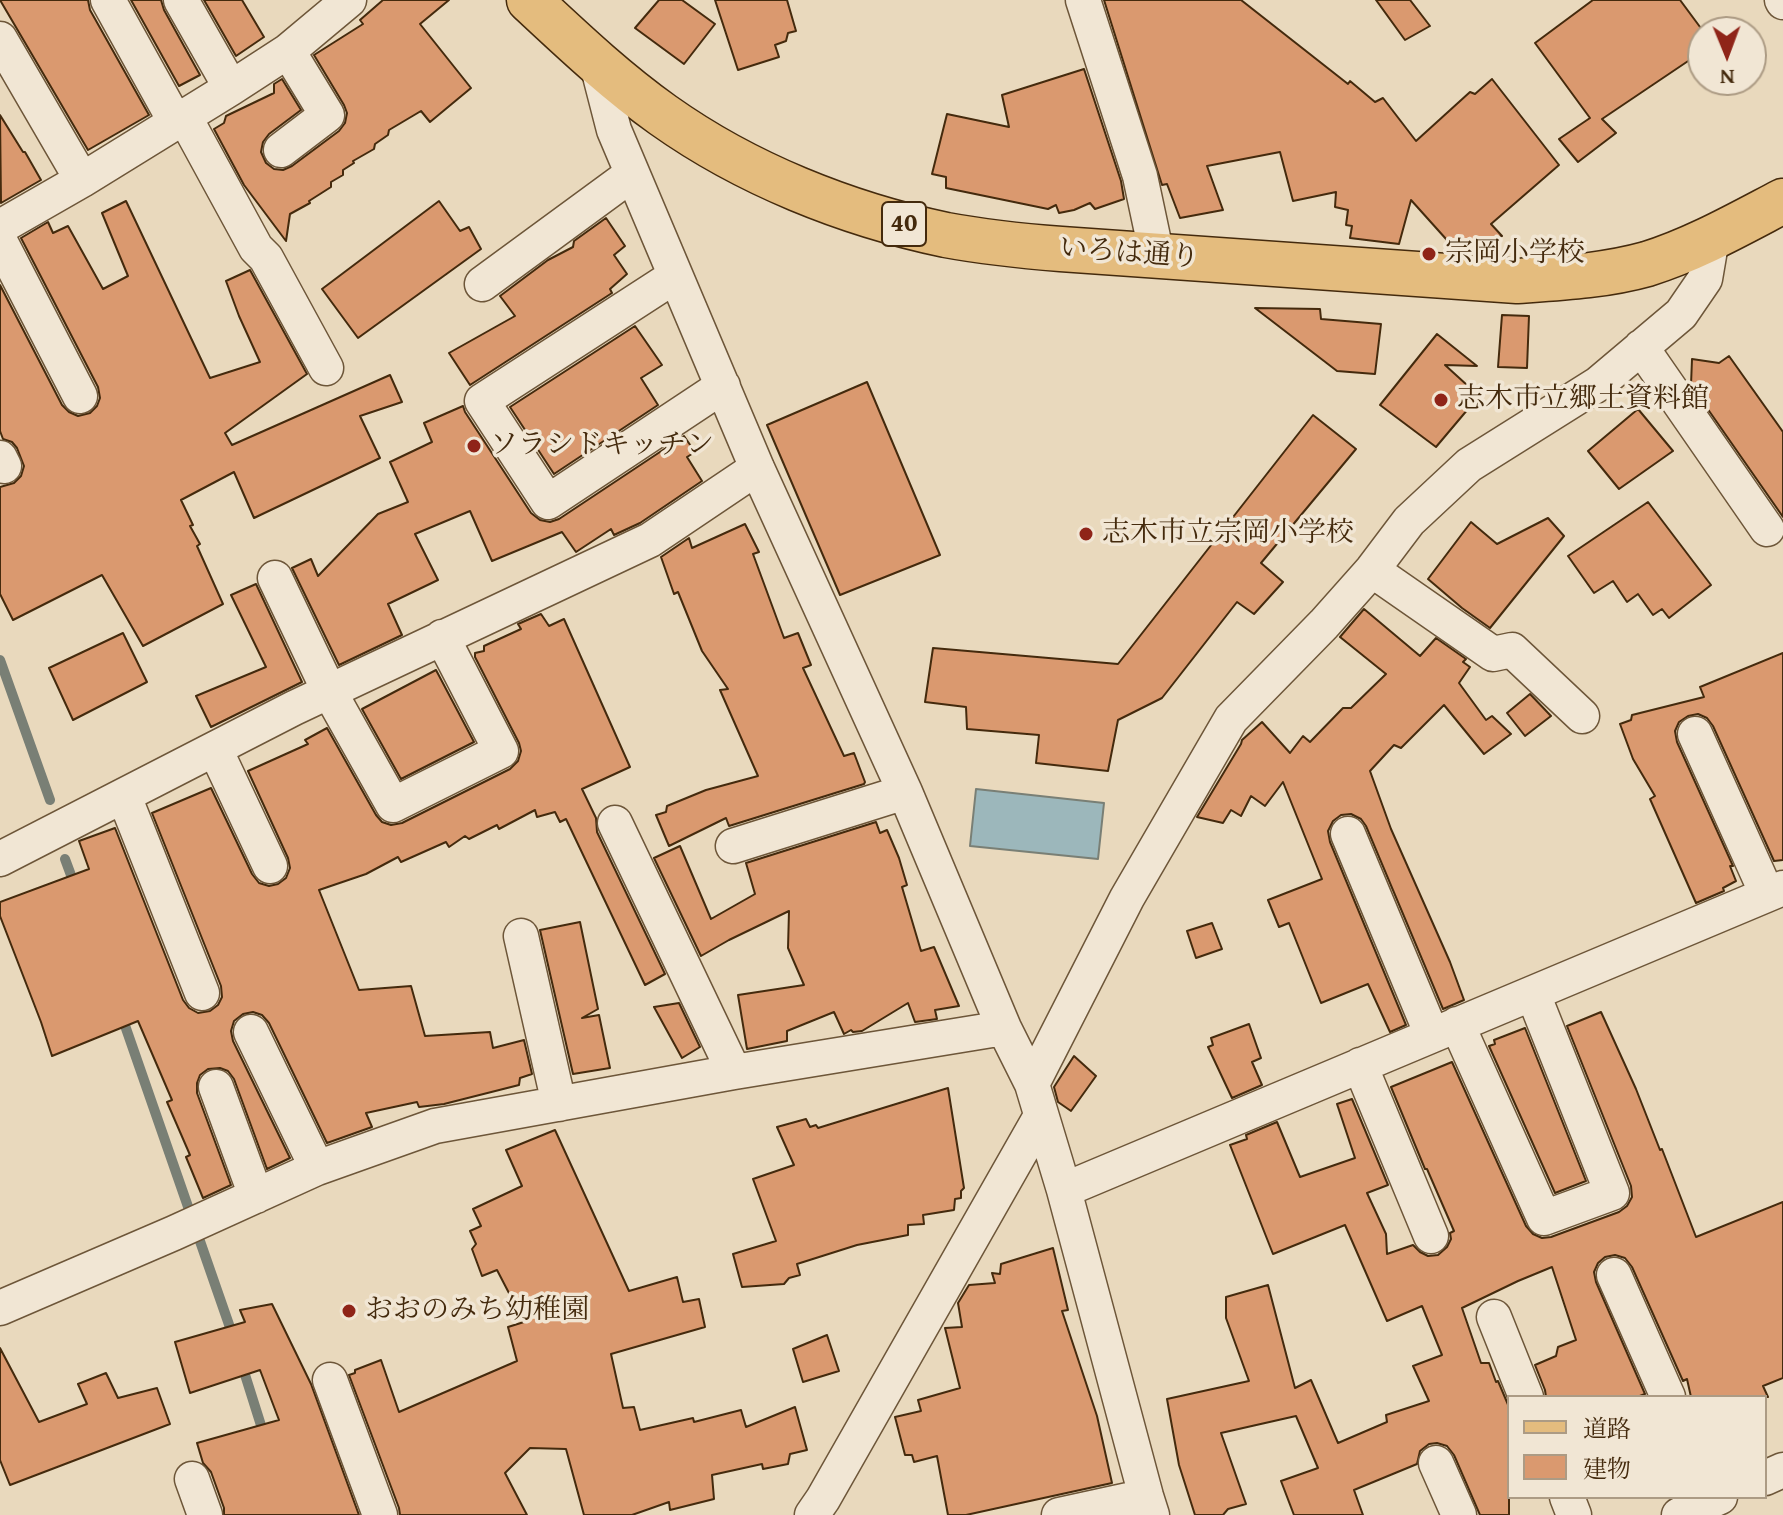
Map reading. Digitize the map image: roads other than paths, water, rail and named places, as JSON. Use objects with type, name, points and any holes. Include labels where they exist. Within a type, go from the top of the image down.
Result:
[{"type":"main road","name":"いろは通り","points":[[529,0],[597,64],[663,115],[723,153],[782,182],[875,216],[998,243],[1517,281],[1589,276],[1647,263],[1712,238],[1783,201]]},
{"type":"street","points":[[108,0],[256,248],[266,258],[326,368]]},
{"type":"street","points":[[181,0],[231,88]]},
{"type":"street","points":[[0,227],[82,180],[288,51],[349,0]]},
{"type":"street","points":[[1083,0],[1140,176],[1157,256]]},
{"type":"street","points":[[0,39],[82,180]]},
{"type":"street","points":[[281,150],[327,115],[288,51]]},
{"type":"street","points":[[597,64],[614,130],[675,276],[757,468],[905,792],[1036,1100],[1064,1190],[1149,1506],[1059,1515]]},
{"type":"street","points":[[482,284],[632,174]]},
{"type":"street","points":[[812,1515],[838,1474],[1036,1100],[1127,898],[1231,719],[1324,624],[1372,570],[1409,521],[1469,465],[1598,384],[1681,314],[1705,279],[1712,238]]},
{"type":"street","points":[[0,241],[80,396]]},
{"type":"street","points":[[675,276],[482,401],[548,502],[723,386]]},
{"type":"street","points":[[1641,347],[1767,529]]},
{"type":"street","points":[[0,859],[329,691],[650,540],[757,468]]},
{"type":"street","points":[[1372,570],[1493,654],[1512,650],[1582,716]]},
{"type":"street","points":[[275,578],[329,691],[393,805],[501,751],[442,637]]},
{"type":"street","points":[[1064,1190],[1775,891],[1695,734]]},
{"type":"street","points":[[215,749],[270,866]]},
{"type":"street","points":[[733,846],[905,792]]},
{"type":"street","points":[[124,796],[202,993]]},
{"type":"street","points":[[615,823],[734,1072]]},
{"type":"street","points":[[1348,834],[1544,1218],[1612,1193],[1533,994]]},
{"type":"street","points":[[521,936],[559,1104]]},
{"type":"street","points":[[0,1308],[317,1168],[435,1126],[734,1072],[1004,1028]]},
{"type":"street","points":[[251,1032],[317,1168]]},
{"type":"street","points":[[1360,1065],[1431,1236]]},
{"type":"street","points":[[216,1087],[256,1196]]},
{"type":"street","points":[[1614,1275],[1667,1395]]},
{"type":"street","points":[[1494,1317],[1525,1395]]},
{"type":"street","points":[[330,1380],[380,1515]]},
{"type":"street","points":[[1436,1463],[1459,1515]]},
{"type":"street","points":[[192,1479],[205,1515]]},
{"type":"street","points":[[1679,1515],[1714,1499]]},
{"type":"water","points":[[976,789],[1104,803],[1098,859],[970,846]]},
{"type":"waterway","points":[[0,660],[50,800]]},
{"type":"waterway","points":[[65,859],[75,886]]},
{"type":"waterway","points":[[121,1014],[234,1339]]},
{"type":"waterway","points":[[241,1362],[265,1438]]},
{"type":"place","name":"宗岡小学校","points":[[1429,254]]},
{"type":"place","name":"志木市立郷土資料館","points":[[1441,400]]},
{"type":"place","name":"ソラシドキッチン","points":[[474,446]]},
{"type":"place","name":"志木市立宗岡小学校","points":[[1086,534]]},
{"type":"place","name":"おおのみち幼稚園","points":[[349,1311]]}]
